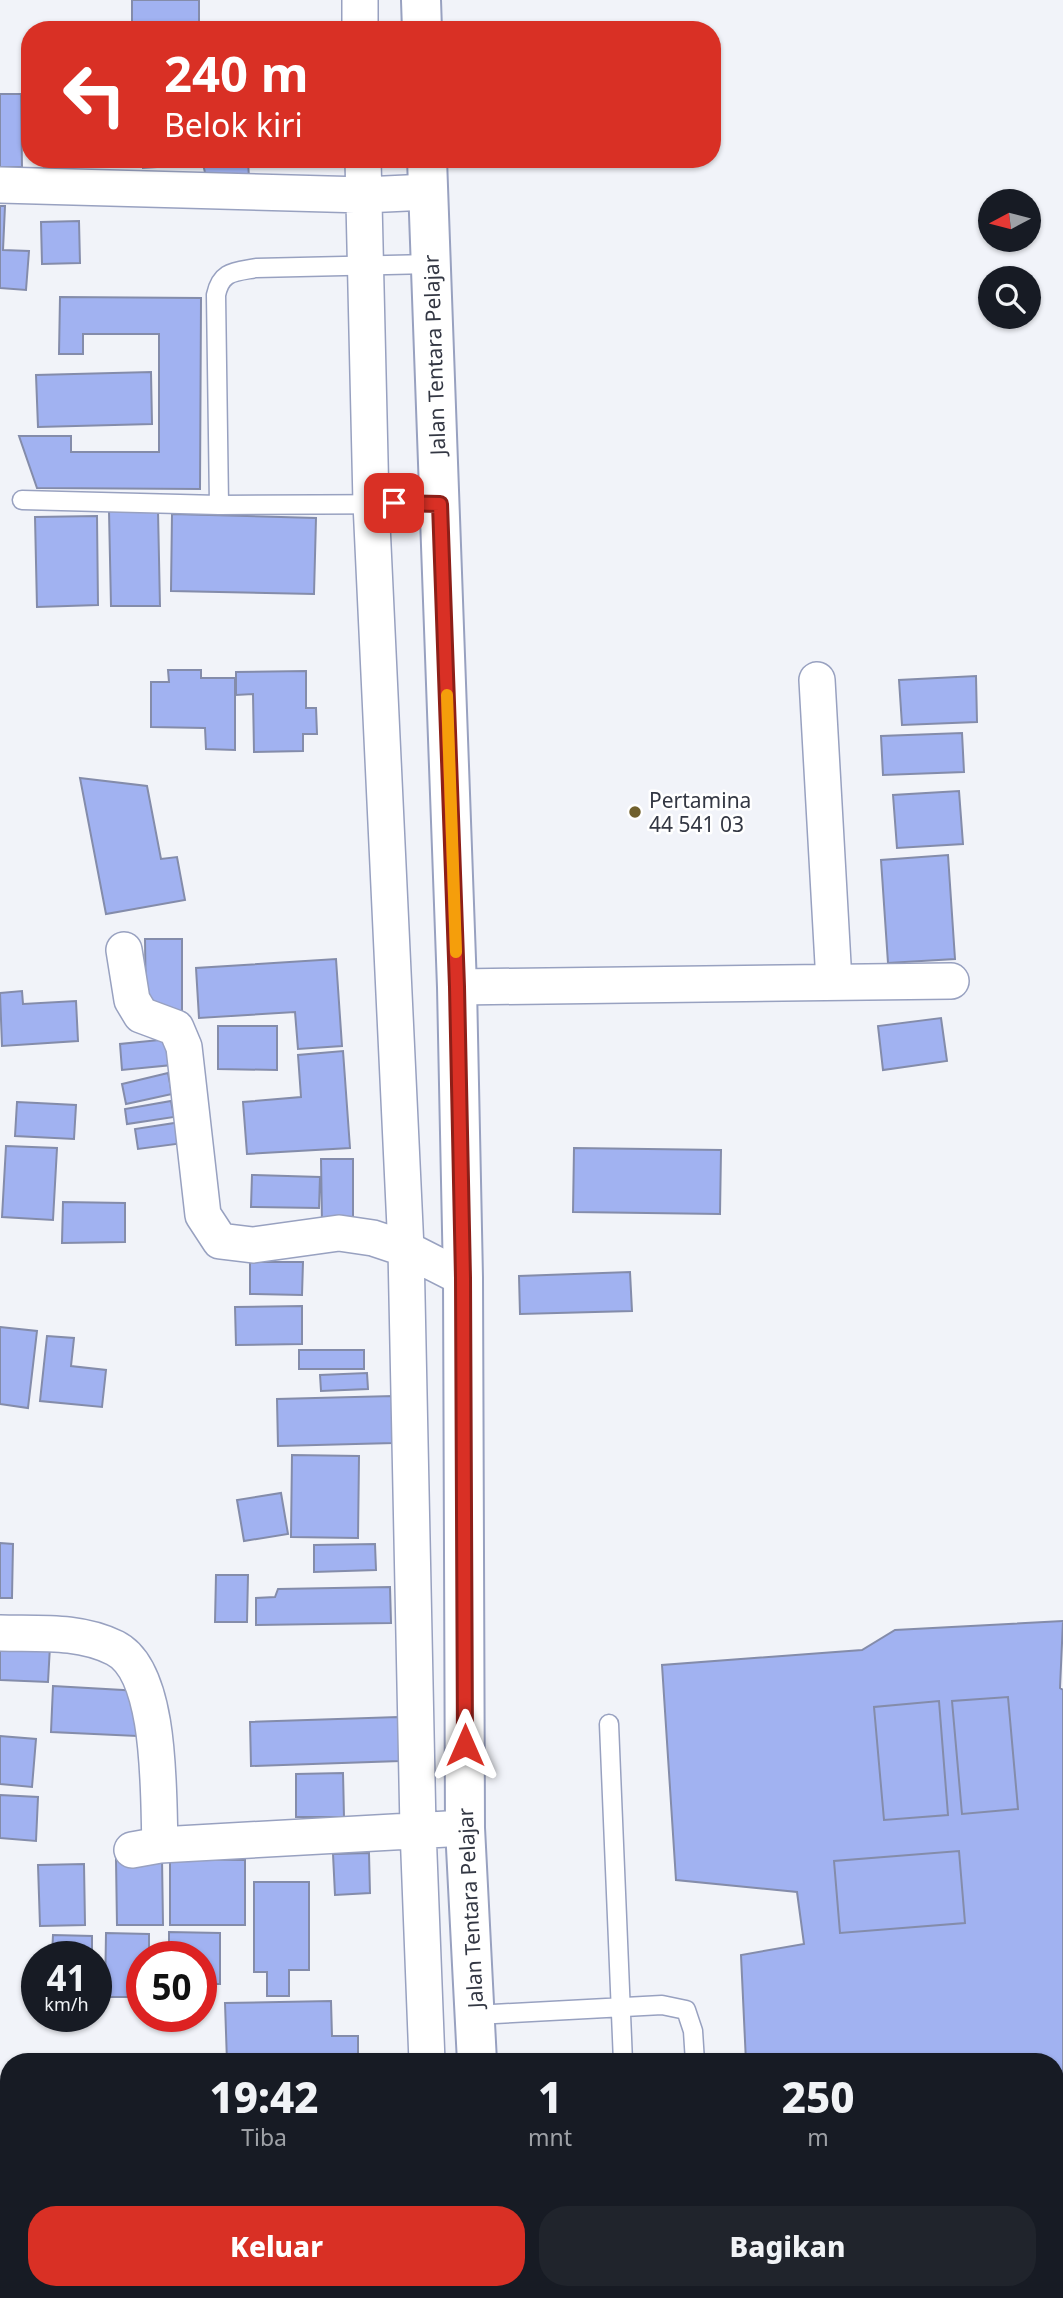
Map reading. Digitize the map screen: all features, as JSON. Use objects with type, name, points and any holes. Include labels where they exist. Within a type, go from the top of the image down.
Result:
[{"type":"main road","points":[[421,0],[422,21]]},
{"type":"main road","name":"Jalan Tentara Pelajar","points":[[427,176],[457,987],[463,1278],[465,1828],[477,2053]]},
{"type":"street","points":[[360,0],[360,21]]},
{"type":"street","points":[[363,168],[370,503],[406,1249],[418,1829],[428,2053]]},
{"type":"street","points":[[0,185],[364,195],[427,176]]},
{"type":"street","points":[[817,680],[834,982]]},
{"type":"street","points":[[124,950],[132,1000],[141,1015],[176,1028],[184,1047],[204,1216],[220,1241],[253,1245],[339,1233],[373,1238],[406,1249],[463,1278]]},
{"type":"street","points":[[457,987],[951,981]]},
{"type":"street","points":[[0,1633],[75,1634],[117,1649],[136,1667],[149,1705],[157,1747],[146,1847],[465,1828]]},
{"type":"lane","points":[[219,505],[216,295],[219,283],[229,273],[256,268],[431,264]]},
{"type":"lane","points":[[22,500],[219,505],[440,504]]},
{"type":"lane","points":[[609,1724],[623,2053]]},
{"type":"lane","points":[[475,2015],[662,2005],[686,2010],[693,2031],[694,2053]]},
{"type":"building","points":[[132,0],[199,0],[199,21],[132,21]]},
{"type":"building","points":[[0,94],[21,94],[21,167],[0,167]]},
{"type":"building","points":[[204,168],[248,168],[249,178],[207,181]]},
{"type":"building","points":[[0,206],[5,206],[3,250],[29,251],[26,290],[0,288]]},
{"type":"building","points":[[79,221],[80,263],[42,264],[41,222]]},
{"type":"building","points":[[60,297],[201,298],[200,489],[37,488],[19,436],[71,436],[71,452],[159,452],[159,334],[83,334],[83,354],[59,354]]},
{"type":"building","points":[[151,372],[152,424],[38,427],[36,375]]},
{"type":"building","points":[[109,511],[158,511],[160,606],[111,606]]},
{"type":"building","points":[[172,514],[316,518],[314,594],[171,591]]},
{"type":"building","points":[[97,516],[98,605],[37,607],[35,517]]},
{"type":"building","points":[[168,670],[201,670],[201,678],[235,678],[235,750],[206,749],[205,728],[151,727],[151,682],[169,682]]},
{"type":"building","points":[[306,671],[306,708],[316,708],[317,734],[303,734],[303,751],[254,752],[253,694],[236,695],[236,672]]},
{"type":"building","points":[[976,676],[977,722],[902,725],[899,680]]},
{"type":"building","points":[[962,733],[964,772],[883,775],[881,736]]},
{"type":"building","points":[[80,778],[147,786],[161,859],[177,857],[185,900],[106,914]]},
{"type":"building","points":[[959,791],[963,844],[897,848],[893,795]]},
{"type":"building","points":[[948,855],[955,959],[888,963],[881,860]]},
{"type":"building","points":[[145,939],[182,939],[182,1011],[146,1011]]},
{"type":"building","points":[[336,959],[342,1046],[298,1049],[295,1012],[199,1018],[196,968]]},
{"type":"building","points":[[22,991],[23,1004],[76,1001],[78,1041],[2,1046],[0,993]]},
{"type":"building","points":[[941,1018],[947,1061],[883,1070],[878,1026]]},
{"type":"building","points":[[218,1026],[277,1026],[277,1070],[218,1069]]},
{"type":"building","points":[[169,1039],[172,1065],[122,1070],[120,1044]]},
{"type":"building","points":[[343,1051],[350,1148],[247,1154],[243,1102],[301,1097],[298,1055]]},
{"type":"building","points":[[168,1073],[172,1094],[126,1104],[122,1084]]},
{"type":"building","points":[[171,1101],[174,1117],[127,1124],[125,1109]]},
{"type":"building","points":[[17,1102],[76,1105],[74,1139],[15,1136]]},
{"type":"building","points":[[181,1122],[184,1143],[138,1149],[135,1129]]},
{"type":"building","points":[[6,1146],[57,1148],[53,1220],[2,1217]]},
{"type":"building","points":[[574,1148],[721,1150],[720,1214],[573,1212]]},
{"type":"building","points":[[321,1159],[353,1159],[353,1225],[322,1224]]},
{"type":"building","points":[[252,1175],[320,1177],[319,1208],[251,1207]]},
{"type":"building","points":[[63,1202],[125,1203],[125,1242],[62,1243]]},
{"type":"building","points":[[250,1262],[303,1262],[302,1295],[250,1294]]},
{"type":"building","points":[[630,1272],[632,1311],[520,1314],[519,1276]]},
{"type":"building","points":[[302,1306],[302,1344],[236,1345],[235,1307]]},
{"type":"building","points":[[0,1327],[37,1331],[28,1408],[0,1404]]},
{"type":"building","points":[[47,1336],[74,1338],[71,1366],[106,1370],[102,1407],[40,1401]]},
{"type":"building","points":[[299,1350],[364,1350],[364,1369],[299,1369]]},
{"type":"building","points":[[367,1373],[368,1389],[321,1391],[320,1375]]},
{"type":"building","points":[[393,1396],[394,1443],[278,1446],[277,1399]]},
{"type":"building","points":[[292,1455],[359,1456],[358,1538],[291,1537]]},
{"type":"building","points":[[281,1493],[288,1534],[244,1541],[237,1500]]},
{"type":"building","points":[[0,1543],[13,1544],[12,1598],[0,1598]]},
{"type":"building","points":[[375,1544],[376,1570],[314,1572],[314,1545]]},
{"type":"building","points":[[216,1575],[248,1575],[247,1622],[215,1622]]},
{"type":"building","points":[[390,1587],[391,1623],[256,1625],[256,1598],[275,1597],[278,1589]]},
{"type":"building","points":[[1063,1621],[1060,1688],[1063,1690],[1063,2053],[746,2053],[741,1955],[804,1944],[797,1892],[676,1880],[662,1665],[862,1650],[895,1630]]},
{"type":"building","points":[[0,1643],[50,1646],[48,1682],[0,1680]]},
{"type":"building","points":[[53,1686],[140,1691],[137,1736],[51,1732]]},
{"type":"building","points":[[1008,1697],[1018,1809],[962,1814],[952,1701]]},
{"type":"building","points":[[939,1701],[948,1815],[884,1820],[874,1707]]},
{"type":"building","points":[[398,1717],[400,1761],[251,1766],[250,1722]]},
{"type":"building","points":[[0,1736],[36,1739],[32,1787],[0,1784]]},
{"type":"building","points":[[343,1773],[344,1817],[296,1817],[296,1774]]},
{"type":"building","points":[[0,1795],[38,1797],[36,1841],[0,1838]]},
{"type":"building","points":[[959,1851],[965,1923],[840,1933],[834,1861]]},
{"type":"building","points":[[369,1853],[370,1893],[335,1895],[333,1854]]},
{"type":"building","points":[[162,1858],[163,1925],[117,1925],[116,1859]]},
{"type":"building","points":[[170,1859],[245,1860],[245,1925],[170,1925]]},
{"type":"building","points":[[84,1864],[85,1925],[40,1926],[38,1865]]},
{"type":"building","points":[[254,1882],[309,1882],[309,1970],[289,1970],[289,1996],[267,1996],[267,1972],[254,1972]]},
{"type":"building","points":[[169,1932],[220,1933],[220,1984],[217,1984],[217,1941],[169,1941]]},
{"type":"building","points":[[106,1933],[149,1934],[149,1941],[126,1941],[126,1997],[112,1997],[112,1941],[106,1941]]},
{"type":"building","points":[[53,1935],[92,1936],[92,1941],[53,1941]]},
{"type":"building","points":[[331,2001],[332,2036],[358,2036],[358,2053],[227,2053],[225,2003]]},
{"type":"slow traffic","points":[[447,695],[456,952]]},
{"type":"place","name":"Pertamina 44 541 03","points":[[635,812]]},
{"type":"route","points":[[394,503],[440,504],[457,987],[463,1278],[465,1745]]}]
